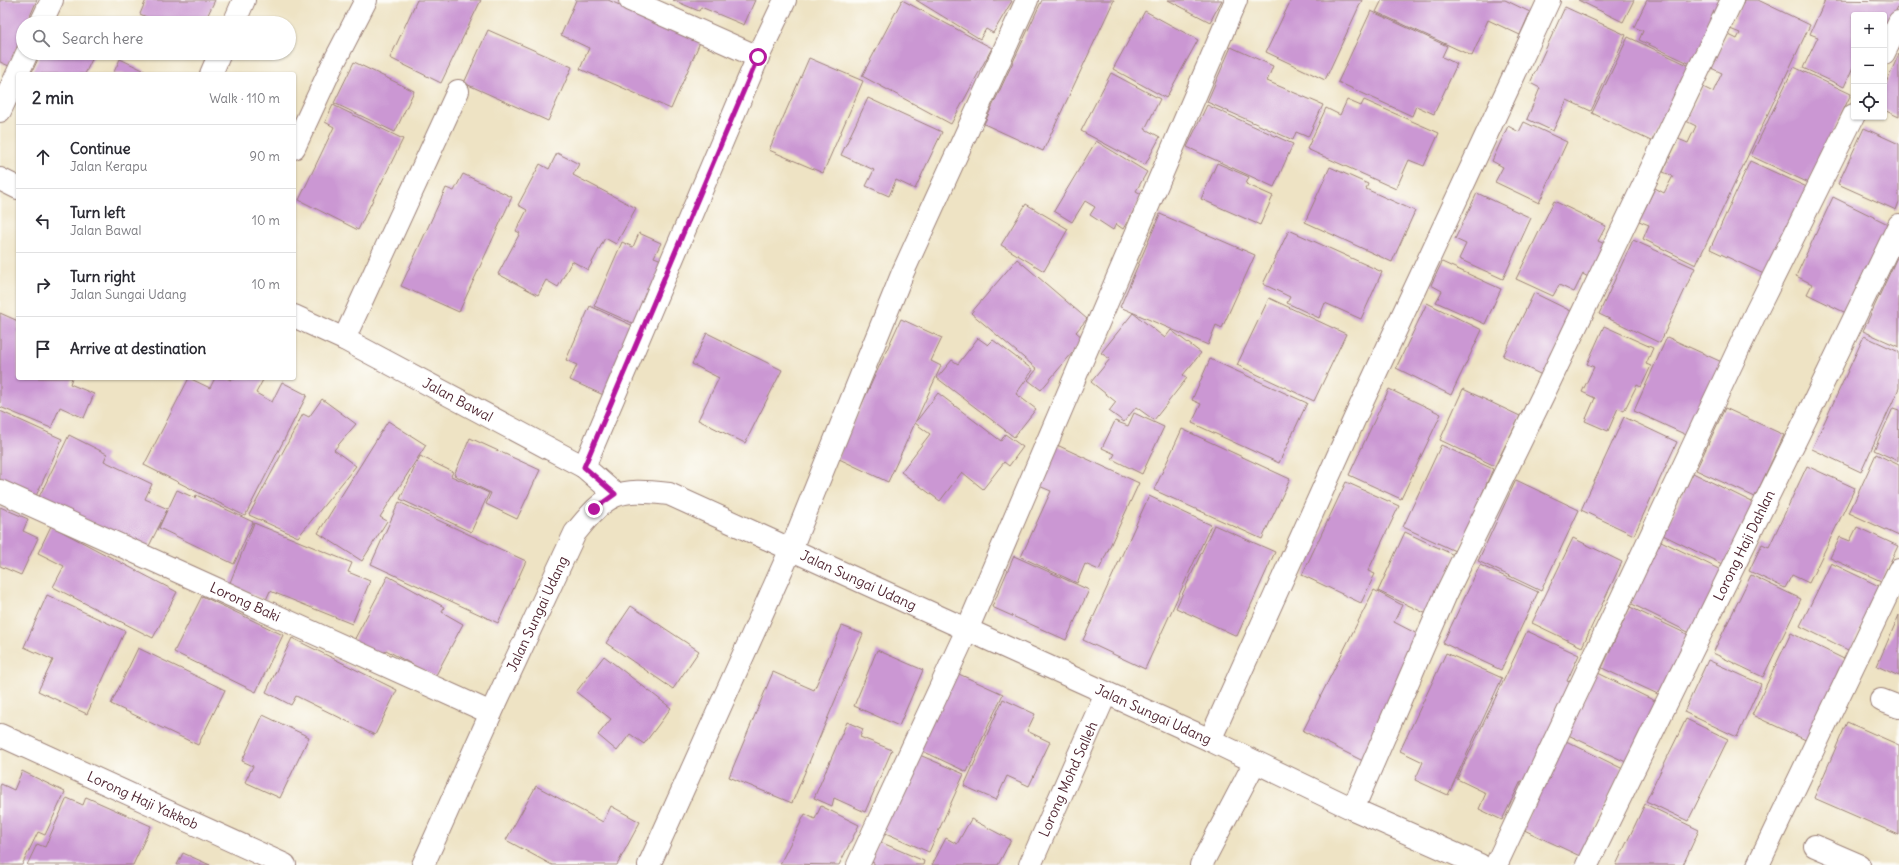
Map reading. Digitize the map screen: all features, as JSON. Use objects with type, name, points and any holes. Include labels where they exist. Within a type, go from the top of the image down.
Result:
[{"type":"street","points":[[44,16],[52,0]]},
{"type":"street","points":[[237,16],[244,0]]},
{"type":"street","points":[[296,144],[331,68],[366,0]]},
{"type":"street","points":[[630,0],[758,57]]},
{"type":"street","points":[[584,467],[758,57],[785,0]]},
{"type":"street","points":[[649,865],[791,549],[903,272],[1027,0]]},
{"type":"street","points":[[858,865],[967,630],[1236,0]]},
{"type":"street","points":[[1210,740],[1359,409],[1549,0]]},
{"type":"street","points":[[1353,809],[1446,594],[1553,375],[1732,0]]},
{"type":"street","points":[[1886,48],[1899,22]]},
{"type":"street","points":[[18,72],[24,60]]},
{"type":"street","points":[[212,72],[217,60]]},
{"type":"street","points":[[0,111],[16,77]]},
{"type":"street","points":[[344,339],[458,91]]},
{"type":"street","points":[[1496,865],[1756,312],[1852,120]]},
{"type":"street","points":[[0,179],[16,187]]},
{"type":"street","name":"Lorong Haji Dahlan","points":[[1587,865],[1789,454],[1899,225]]},
{"type":"street","name":"Jalan Bawal","points":[[296,317],[344,339],[584,467],[615,494]]},
{"type":"street","name":"Jalan Sungai Udang","points":[[423,865],[491,713],[575,533],[594,509],[615,494],[640,490],[669,494],[1210,740],[1353,809],[1480,865]]},
{"type":"street","name":"Lorong Baki","points":[[0,491],[491,713]]},
{"type":"street","points":[[1758,865],[1899,570]]},
{"type":"street","name":"Lorong Mohd Salleh","points":[[1030,865],[1106,693]]},
{"type":"street","name":"Lorong Haji Yakkob","points":[[0,735],[285,865]]},
{"type":"street","points":[[1202,865],[1255,762]]},
{"type":"street","points":[[1815,846],[1859,865]]},
{"type":"building","points":[[0,0],[37,0],[30,16],[16,16],[16,50],[9,66],[0,62]]},
{"type":"building","points":[[146,0],[215,0],[207,16],[144,16],[140,14]]},
{"type":"building","points":[[417,0],[481,0],[441,83],[390,58]]},
{"type":"building","points":[[576,0],[608,0],[701,40],[671,109],[580,69],[589,48],[561,35]]},
{"type":"building","points":[[673,0],[755,0],[744,25],[701,7],[699,11]]},
{"type":"building","points":[[902,0],[992,48],[951,124],[862,76]]},
{"type":"building","points":[[916,0],[1012,1],[993,33],[986,29],[980,39]]},
{"type":"building","points":[[1042,0],[1114,0],[1043,151],[984,124]]},
{"type":"building","points":[[1168,0],[1222,0],[1210,22]]},
{"type":"building","points":[[1291,0],[1362,0],[1325,80],[1266,52]]},
{"type":"building","points":[[1382,0],[1505,0],[1530,12],[1520,35],[1488,20],[1472,56],[1376,12]]},
{"type":"building","points":[[1578,0],[1634,0],[1623,22]]},
{"type":"building","points":[[1647,0],[1724,0],[1693,65],[1639,40],[1643,31],[1634,27]]},
{"type":"building","points":[[1744,0],[1758,0],[1810,25],[1696,265],[1643,239],[1649,225],[1639,221],[1655,188],[1664,193],[1673,176],[1663,172],[1678,139],[1688,143],[1696,126],[1686,121],[1703,87],[1713,92],[1722,73],[1711,68],[1727,34],[1737,39],[1740,33],[1730,29]]},
{"type":"building","points":[[1825,0],[1899,1],[1887,30],[1887,12],[1851,12],[1851,72],[1844,87],[1803,68],[1818,37],[1810,34]]},
{"type":"building","points":[[1565,7],[1626,35],[1591,111],[1567,100],[1553,131],[1527,119],[1540,88],[1530,83]]},
{"type":"building","points":[[1145,11],[1198,40],[1166,98],[1113,69]]},
{"type":"building","points":[[1371,11],[1447,46],[1442,57],[1457,64],[1434,114],[1416,106],[1412,116],[1338,82]]},
{"type":"building","points":[[488,30],[572,67],[548,121],[464,83]]},
{"type":"building","points":[[1628,37],[1690,66],[1653,142],[1592,113]]},
{"type":"building","points":[[1231,47],[1273,66],[1267,81],[1323,105],[1308,137],[1296,132],[1293,140],[1207,102]]},
{"type":"building","points":[[1899,54],[1899,117],[1887,111],[1887,80]]},
{"type":"building","points":[[809,58],[863,81],[823,173],[769,150]]},
{"type":"building","points":[[38,60],[92,60],[86,72],[32,72]]},
{"type":"building","points":[[120,60],[145,71],[144,72],[114,72]]},
{"type":"building","points":[[354,62],[414,91],[395,132],[334,103]]},
{"type":"building","points":[[1794,67],[1851,94],[1809,183],[1751,156]]},
{"type":"building","points":[[1111,73],[1160,99],[1145,129],[1160,137],[1145,165],[1081,131]]},
{"type":"building","points":[[868,98],[942,132],[915,189],[896,180],[889,196],[866,186],[874,170],[841,155]]},
{"type":"building","points":[[1347,100],[1361,106],[1364,100],[1439,133],[1424,166],[1409,160],[1396,189],[1307,149],[1326,108],[1340,115]]},
{"type":"building","points":[[333,105],[403,139],[358,230],[299,200],[334,127],[325,122]]},
{"type":"building","points":[[1207,105],[1293,144],[1274,187],[1187,147]]},
{"type":"building","points":[[1524,122],[1567,142],[1539,203],[1495,182],[1503,167],[1492,161],[1508,126],[1519,132]]},
{"type":"building","points":[[1864,128],[1899,144],[1899,202],[1896,210],[1838,184]]},
{"type":"building","points":[[1096,141],[1147,172],[1136,191],[1143,195],[1123,229],[1116,224],[1113,230],[1090,215],[1095,207],[1085,201],[1072,222],[1054,211]]},
{"type":"building","points":[[557,153],[579,164],[573,175],[636,208],[616,244],[605,238],[588,270],[572,261],[558,287],[546,280],[538,295],[498,274],[520,233],[516,231],[527,210],[518,205],[540,164],[549,169]]},
{"type":"building","points":[[1750,161],[1809,188],[1768,276],[1710,249]]},
{"type":"building","points":[[1217,163],[1249,177],[1246,184],[1273,196],[1260,225],[1201,199]]},
{"type":"building","points":[[1330,167],[1368,184],[1366,189],[1415,211],[1392,262],[1305,222]]},
{"type":"building","points":[[463,174],[512,197],[459,312],[401,286],[446,188],[454,191]]},
{"type":"building","points":[[1477,193],[1531,218],[1503,279],[1459,259],[1466,244],[1455,239]]},
{"type":"building","points":[[1833,197],[1890,225],[1848,314],[1807,294],[1812,284],[1796,276]]},
{"type":"building","points":[[1554,201],[1606,226],[1598,241],[1609,246],[1593,280],[1583,274],[1574,292],[1559,285],[1553,296],[1516,279]]},
{"type":"building","points":[[1026,204],[1068,229],[1044,271],[1001,245]]},
{"type":"building","points":[[1160,214],[1255,255],[1222,328],[1216,325],[1208,345],[1120,307]]},
{"type":"building","points":[[1289,230],[1382,272],[1361,319],[1325,303],[1319,318],[1287,303],[1290,297],[1263,284]]},
{"type":"building","points":[[639,233],[661,243],[654,257],[667,262],[639,326],[594,306],[622,242],[633,247]]},
{"type":"building","points":[[1633,240],[1695,268],[1660,343],[1599,314]]},
{"type":"building","points":[[1899,253],[1899,347],[1863,331]]},
{"type":"building","points":[[1017,259],[1087,319],[1076,332],[1084,339],[1041,390],[1028,380],[1037,369],[971,313]]},
{"type":"building","points":[[1442,262],[1501,289],[1485,324],[1436,302],[1442,291],[1431,285]]},
{"type":"building","points":[[1534,293],[1575,313],[1544,376],[1503,356]]},
{"type":"building","points":[[1269,298],[1346,334],[1314,401],[1237,365]]},
{"type":"building","points":[[1427,303],[1482,330],[1451,395],[1396,368]]},
{"type":"building","points":[[590,306],[642,330],[608,397],[570,380],[577,365],[566,360]]},
{"type":"building","points":[[0,313],[16,320],[16,380],[71,380],[70,384],[94,394],[84,418],[60,407],[51,428],[0,407]]},
{"type":"building","points":[[1133,313],[1165,338],[1171,330],[1201,353],[1183,375],[1187,378],[1154,420],[1136,407],[1124,422],[1109,411],[1116,402],[1091,382],[1110,359],[1101,353]]},
{"type":"building","points":[[901,319],[942,338],[931,361],[941,366],[888,482],[837,458]]},
{"type":"building","points":[[1604,326],[1653,348],[1646,364],[1651,366],[1641,387],[1637,385],[1624,411],[1618,408],[1608,431],[1585,421],[1595,398],[1582,392],[1594,367],[1587,364]]},
{"type":"building","points":[[707,333],[782,370],[745,443],[698,420],[719,378],[692,364]]},
{"type":"building","points":[[1864,336],[1899,352],[1899,388],[1861,472],[1812,449]]},
{"type":"building","points":[[1667,337],[1726,364],[1693,438],[1634,411]]},
{"type":"building","points":[[978,338],[988,345],[993,340],[1033,370],[1016,394],[1036,409],[1014,437],[937,378],[952,360],[958,364]]},
{"type":"building","points":[[1210,359],[1307,403],[1279,463],[1192,423],[1201,404],[1192,400]]},
{"type":"building","points":[[188,380],[193,380],[210,388],[214,380],[263,380],[256,393],[272,402],[282,382],[307,395],[245,516],[144,465]]},
{"type":"building","points":[[1389,389],[1441,414],[1401,499],[1349,475]]},
{"type":"building","points":[[1463,389],[1520,416],[1495,466],[1440,440]]},
{"type":"building","points":[[938,393],[1001,441],[1005,434],[1023,447],[1009,466],[1004,462],[983,489],[962,472],[940,501],[901,472],[930,434],[915,423]]},
{"type":"building","points":[[322,399],[356,424],[334,450],[356,466],[298,537],[249,515],[303,414],[309,417]]},
{"type":"building","points":[[1725,408],[1784,435],[1755,497],[1696,470]]},
{"type":"building","points":[[1893,408],[1899,410],[1898,461],[1874,450]]},
{"type":"building","points":[[0,411],[62,439],[36,496],[0,480]]},
{"type":"building","points":[[1134,413],[1164,427],[1142,474],[1112,459],[1115,454],[1102,448],[1115,421],[1128,426]]},
{"type":"building","points":[[1624,417],[1677,442],[1634,535],[1581,510]]},
{"type":"building","points":[[388,421],[426,445],[380,517],[387,521],[362,561],[318,533]]},
{"type":"building","points":[[1182,429],[1290,479],[1262,539],[1154,490]]},
{"type":"building","points":[[69,435],[107,454],[104,461],[152,484],[145,499],[168,509],[177,490],[195,498],[196,495],[253,522],[234,564],[159,528],[167,510],[147,550],[39,497]]},
{"type":"building","points":[[470,438],[540,470],[517,519],[486,504],[491,493],[454,475]]},
{"type":"building","points":[[1057,445],[1139,483],[1099,570],[1085,564],[1077,583],[1021,557],[1051,491],[1039,486]]},
{"type":"building","points":[[1441,445],[1493,469],[1482,494],[1490,498],[1455,551],[1403,527]]},
{"type":"building","points":[[1876,454],[1899,465],[1899,536],[1849,513]]},
{"type":"building","points":[[420,456],[453,472],[451,476],[489,493],[471,532],[400,499]]},
{"type":"building","points":[[1807,466],[1855,488],[1809,583],[1792,575],[1785,588],[1749,571],[1762,544],[1769,547]]},
{"type":"building","points":[[1693,473],[1754,503],[1724,565],[1663,535]]},
{"type":"building","points":[[1516,480],[1579,510],[1541,591],[1478,561]]},
{"type":"building","points":[[1346,482],[1399,506],[1368,571],[1375,574],[1361,603],[1302,575]]},
{"type":"building","points":[[1149,496],[1211,525],[1145,669],[1083,640]]},
{"type":"building","points":[[399,502],[526,561],[498,623],[371,564]]},
{"type":"building","points":[[0,507],[28,519],[23,531],[38,538],[21,575],[0,566]]},
{"type":"building","points":[[254,523],[352,563],[348,572],[370,581],[352,624],[270,591],[266,600],[229,585]]},
{"type":"building","points":[[1214,525],[1275,552],[1237,636],[1176,608]]},
{"type":"building","points":[[51,526],[177,592],[153,638],[53,587],[64,566],[38,553]]},
{"type":"building","points":[[1857,527],[1898,546],[1881,581],[1830,558],[1840,537],[1850,541]]},
{"type":"building","points":[[1405,532],[1456,556],[1429,615],[1378,591]]},
{"type":"building","points":[[1573,538],[1622,562],[1582,647],[1532,623]]},
{"type":"building","points":[[1661,541],[1723,571],[1692,634],[1630,603]]},
{"type":"building","points":[[1014,556],[1089,590],[1066,640],[992,607]]},
{"type":"building","points":[[1831,563],[1881,587],[1850,651],[1800,626]]},
{"type":"building","points":[[1480,565],[1538,592],[1501,670],[1443,643]]},
{"type":"building","points":[[1751,575],[1801,599],[1763,677],[1713,653]]},
{"type":"building","points":[[388,576],[444,607],[442,612],[463,624],[435,677],[386,650],[380,661],[351,646]]},
{"type":"building","points":[[1374,590],[1402,605],[1394,622],[1425,638],[1363,761],[1303,731]]},
{"type":"building","points":[[47,595],[125,631],[87,714],[38,691],[53,660],[24,647]]},
{"type":"building","points":[[202,596],[283,635],[256,692],[174,652]]},
{"type":"building","points":[[631,606],[699,651],[673,689],[606,643]]},
{"type":"building","points":[[1630,607],[1691,636],[1662,696],[1602,668]]},
{"type":"building","points":[[1899,615],[1899,676],[1877,666]]},
{"type":"building","points":[[842,626],[863,634],[792,803],[729,777],[773,672],[814,690]]},
{"type":"building","points":[[1527,631],[1579,655],[1567,681],[1574,684],[1527,784],[1521,781],[1502,820],[1479,809],[1486,793],[1457,779]]},
{"type":"building","points":[[1791,633],[1848,661],[1810,742],[1752,715]]},
{"type":"building","points":[[292,638],[397,690],[375,735],[296,696],[291,705],[266,692]]},
{"type":"building","points":[[138,648],[225,690],[198,745],[111,704]]},
{"type":"building","points":[[877,650],[923,670],[899,726],[854,706]]},
{"type":"building","points":[[1446,653],[1502,678],[1448,795],[1415,780],[1423,762],[1400,751]]},
{"type":"building","points":[[604,656],[671,708],[644,744],[630,734],[617,751],[598,735],[611,719],[576,692]]},
{"type":"building","points":[[1708,660],[1761,684],[1737,737],[1684,712]]},
{"type":"building","points":[[950,670],[1003,694],[967,772],[914,747]]},
{"type":"building","points":[[1596,672],[1657,702],[1628,763],[1566,734]]},
{"type":"building","points":[[1003,699],[1035,714],[1027,731],[1050,742],[1029,786],[1007,776],[996,800],[964,786]]},
{"type":"building","points":[[263,715],[309,737],[280,798],[245,782],[253,766],[242,761]]},
{"type":"building","points":[[1686,719],[1728,739],[1688,821],[1646,801]]},
{"type":"building","points":[[847,722],[863,729],[860,737],[892,750],[865,812],[834,798],[832,806],[814,798]]},
{"type":"building","points":[[1847,722],[1899,745],[1899,835],[1814,798]]},
{"type":"building","points":[[1564,740],[1623,769],[1582,857],[1522,829]]},
{"type":"building","points":[[915,753],[964,774],[929,852],[881,831]]},
{"type":"building","points":[[22,771],[65,792],[45,835],[38,832],[22,865],[0,865],[0,786],[1,784],[14,790]]},
{"type":"building","points":[[536,786],[603,822],[611,806],[640,822],[617,865],[552,865],[506,840]]},
{"type":"building","points":[[86,797],[151,826],[133,865],[27,865],[37,844],[45,847],[67,798],[83,805]]},
{"type":"building","points":[[1645,804],[1699,830],[1683,865],[1616,865]]},
{"type":"building","points":[[821,806],[859,825],[839,865],[780,864],[805,814],[815,819]]},
{"type":"building","points":[[971,819],[1011,840],[998,865],[932,865],[946,838],[957,844]]},
{"type":"building","points":[[878,841],[924,861],[923,865],[874,865],[874,863],[869,861]]},
{"type":"building","points":[[183,853],[210,865],[177,865]]},
{"type":"route","points":[[594,509],[615,494],[584,467],[758,57]]}]
